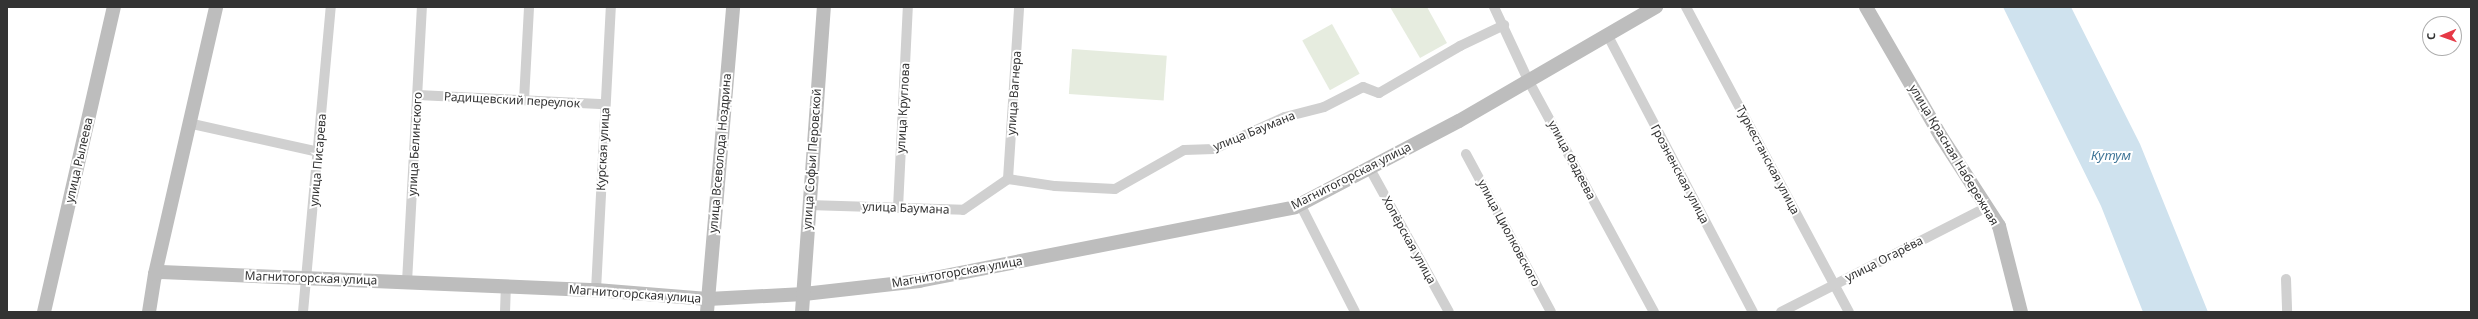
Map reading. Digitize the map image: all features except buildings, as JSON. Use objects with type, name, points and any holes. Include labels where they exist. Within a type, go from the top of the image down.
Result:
[{"type":"main road","name":"улица Рылеева","points":[[44,312],[114,7]]},
{"type":"main road","points":[[149,312],[155,274],[188,123],[216,7]]},
{"type":"main road","name":"улица Всеволода Ноздрина","points":[[708,306],[733,7]]},
{"type":"main road","name":"улица Софьи Перовской","points":[[802,312],[808,205],[824,7]]},
{"type":"main road","name":"Магнитогорская улица","points":[[155,274],[160,272],[596,290],[708,306],[918,281],[1300,204],[1370,169],[1608,36],[1656,7]]},
{"type":"main road","name":"улица Красная Набережная","points":[[1866,7],[1942,138],[1999,226],[2021,312]]},
{"type":"street","name":"улица Писарева","points":[[303,312],[319,152],[331,7]]},
{"type":"street","name":"улица Белинского","points":[[407,282],[422,7]]},
{"type":"street","points":[[524,100],[529,7]]},
{"type":"street","name":"Курская улица","points":[[596,290],[610,7]]},
{"type":"street","name":"улица Круглова","points":[[898,208],[908,7]]},
{"type":"street","name":"улица Вагнера","points":[[1008,179],[1019,7]]},
{"type":"street","name":"улица Фадеева","points":[[1494,7],[1504,25],[1528,80],[1654,312]]},
{"type":"street","name":"Туркестанская улица","points":[[1686,7],[1849,312]]},
{"type":"street","name":"улица Баумана","points":[[808,205],[963,210],[1008,179],[1055,186],[1115,189],[1184,150],[1214,149],[1285,117],[1324,107],[1363,87],[1379,93],[1460,46],[1504,25]]},
{"type":"street","name":"Грозненская улица","points":[[1608,36],[1753,312]]},
{"type":"street","name":"Радищевский переулок","points":[[418,95],[606,104]]},
{"type":"street","points":[[188,123],[319,152]]},
{"type":"street","name":"улица Циолковского","points":[[1466,154],[1551,312]]},
{"type":"street","name":"Хопёрская улица","points":[[1370,169],[1449,312]]},
{"type":"street","points":[[1300,204],[1355,312]]},
{"type":"street","name":"улица Огарёва","points":[[1781,312],[1987,207]]},
{"type":"street","points":[[2286,279],[2286,312]]},
{"type":"street","points":[[505,312],[506,286]]},
{"type":"shaded area","points":[[1390,7],[1427,7],[1447,43],[1420,58]]},
{"type":"shaded area","points":[[1332,24],[1360,74],[1330,90],[1302,40]]},
{"type":"shaded area","points":[[1072,49],[1167,56],[1164,101],[1069,94]]},
{"type":"water","name":"Кутум","points":[[2003,7],[2071,7],[2140,144],[2208,312],[2143,312],[2101,206]]}]
